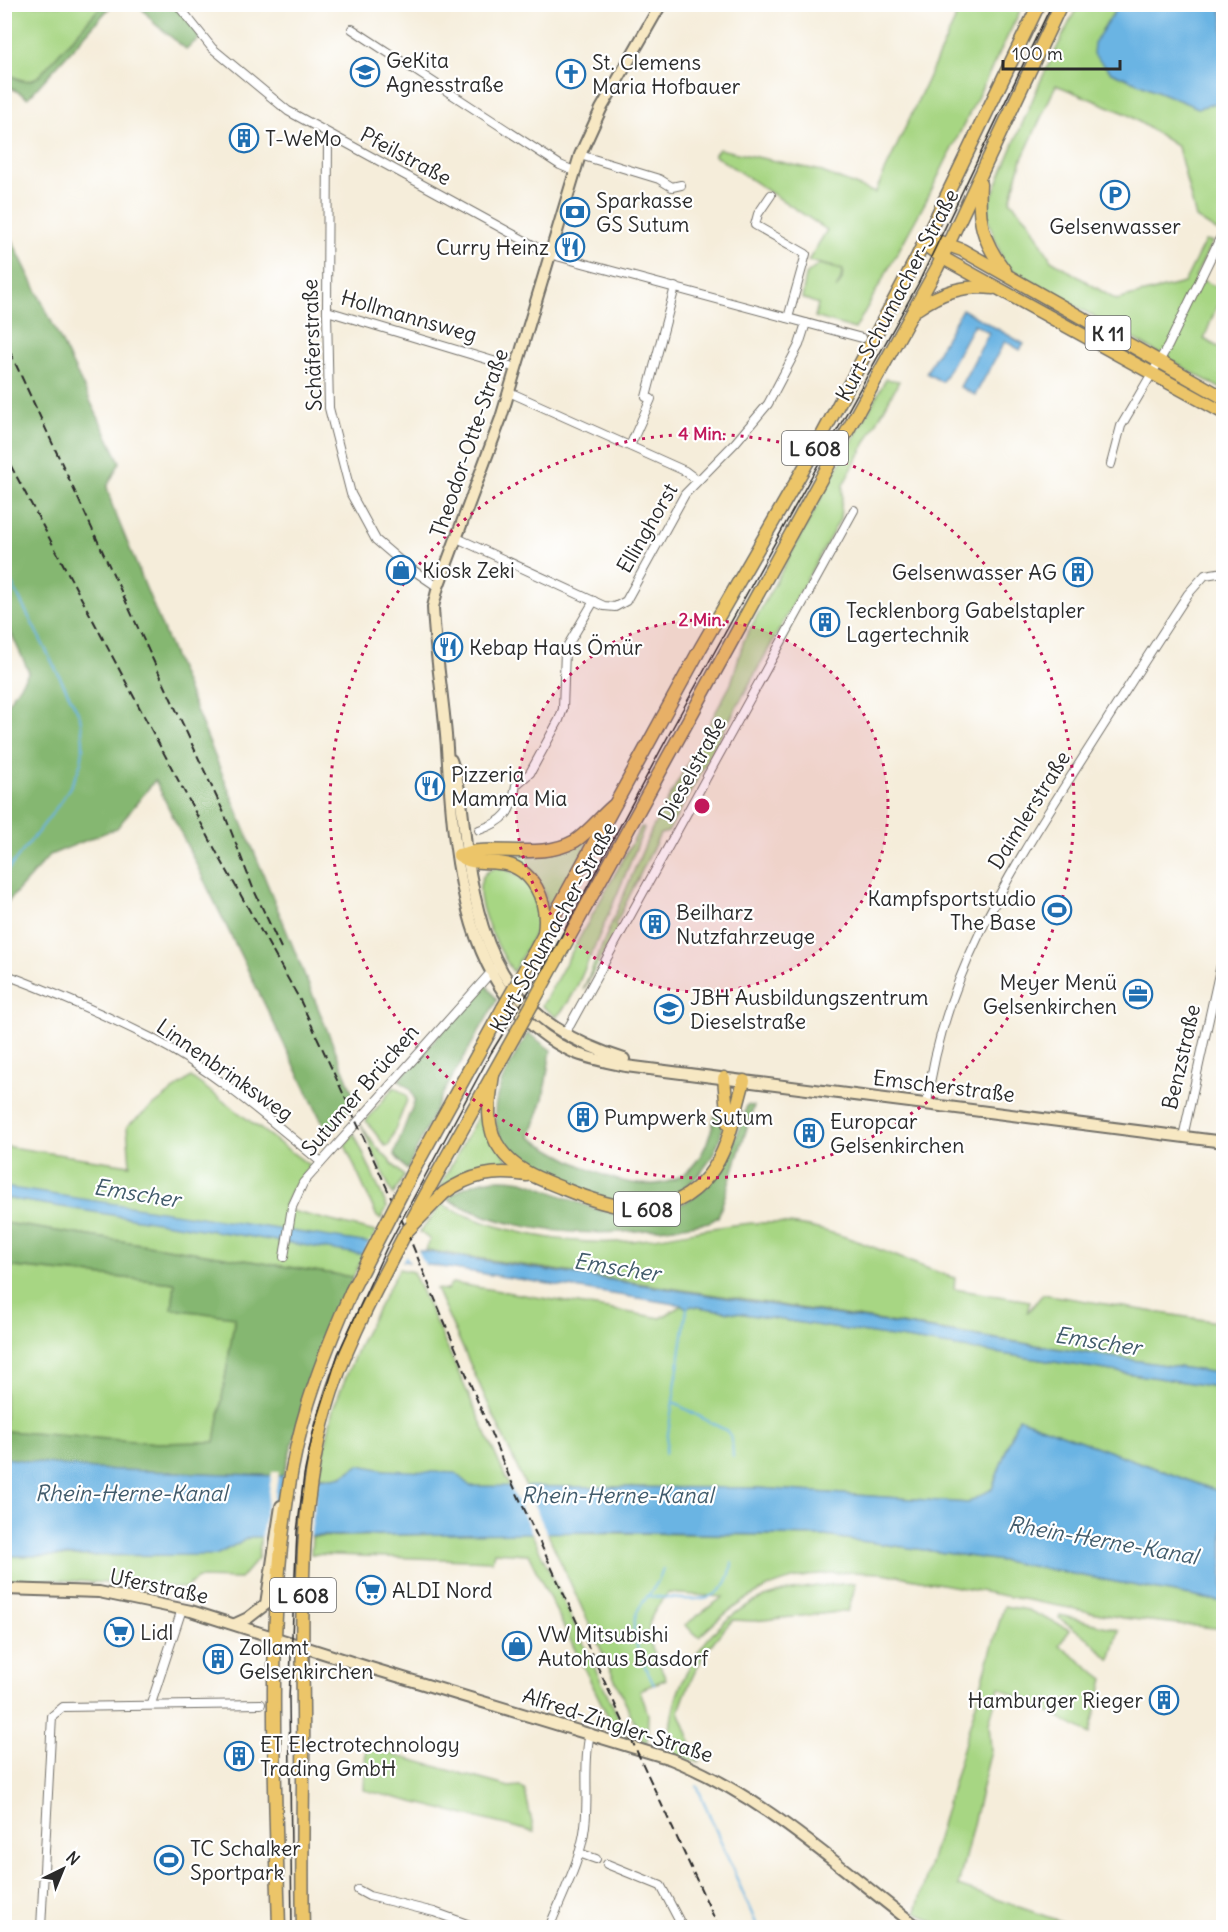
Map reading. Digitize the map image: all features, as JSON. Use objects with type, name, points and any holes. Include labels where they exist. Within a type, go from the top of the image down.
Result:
[{"type":"main road","name":"Kurt-Schumacher-Straße","points":[[279,1928],[275,1720],[278,1545],[292,1471],[315,1385],[351,1292],[413,1171],[700,649],[811,456],[924,244],[1039,4]]},
{"type":"main road","name":"Kurt-Schumacher-Straße","points":[[303,1928],[301,1646],[304,1544],[306,1507],[312,1472],[329,1401],[372,1296],[431,1185],[695,710],[733,634],[943,258],[1061,4]]},
{"type":"main road","points":[[980,178],[980,224],[991,253],[1010,277]]},
{"type":"main road","name":"K 11","points":[[924,244],[936,242],[949,244],[1224,398]]},
{"type":"main road","name":"K 11","points":[[924,244],[943,258],[1224,413]]},
{"type":"main road","points":[[914,312],[930,300],[954,289],[974,286],[1002,289]]},
{"type":"main road","name":"L 608","points":[[465,857],[548,849],[567,844],[585,834],[618,801]]},
{"type":"main road","points":[[465,857],[500,862],[527,875],[543,901],[544,935]]},
{"type":"main road","name":"L 608","points":[[493,1075],[488,1110],[492,1134],[501,1150],[531,1176]]},
{"type":"main road","name":"L 608","points":[[724,1078],[729,1130]]},
{"type":"main road","name":"L 608","points":[[406,1232],[444,1193],[460,1182],[485,1173],[531,1176],[608,1205],[634,1209],[658,1206],[692,1191],[708,1175],[721,1153],[744,1081]]},
{"type":"street","name":"Pfeilstraße","points":[[177,4],[201,37],[237,71],[288,111],[549,254],[862,338]]},
{"type":"street","name":"Theodor-Otte-Straße","points":[[495,969],[469,919],[465,857],[447,748],[433,615],[438,587],[509,392],[574,171],[601,109],[660,4]]},
{"type":"street","points":[[352,29],[560,165],[574,171]]},
{"type":"street","name":"Schäferstraße","points":[[328,134],[329,408],[351,494],[376,540],[404,564],[438,587]]},
{"type":"street","points":[[580,155],[658,178],[672,187],[681,185]]},
{"type":"street","points":[[771,195],[758,214],[754,225],[806,254],[788,318]]},
{"type":"street","points":[[1112,464],[1121,426],[1159,361],[1224,230]]},
{"type":"street","points":[[630,446],[651,399],[646,397],[675,287]]},
{"type":"street","name":"Hollmannsweg","points":[[327,311],[516,368]]},
{"type":"street","name":"Ellinghorst","points":[[456,538],[594,602],[615,607],[626,601],[685,494],[735,443],[768,404],[799,345],[806,323]]},
{"type":"street","points":[[509,392],[686,471],[697,480]]},
{"type":"street","name":"Dieselstraße","points":[[560,1039],[570,1025],[854,510]]},
{"type":"street","name":"Daimlerstraße","points":[[927,1104],[935,1053],[953,991],[975,940],[1006,879],[1188,594],[1205,575],[1224,572]]},
{"type":"street","points":[[479,830],[498,822],[513,807],[516,785],[530,773],[554,731],[563,709],[565,650],[594,602]]},
{"type":"street","name":"Benzstraße","points":[[1183,1137],[1224,951]]},
{"type":"street","name":"Emscherstraße","points":[[495,969],[514,1006],[590,1058],[744,1081],[1224,1142]]},
{"type":"street","name":"Sutumer Brücken","points":[[284,1257],[290,1218],[299,1188],[495,969]]},
{"type":"street","name":"Linnenbrinksweg","points":[[4,974],[153,1039],[266,1116],[321,1162]]},
{"type":"street","points":[[234,1624],[248,1618],[266,1604],[278,1545]]},
{"type":"street","name":"Uferstraße","points":[[4,1589],[99,1592],[182,1609],[277,1636],[301,1646]]},
{"type":"street","points":[[151,1704],[182,1609]]},
{"type":"street","name":"Alfred-Zingler-Straße","points":[[301,1646],[671,1759],[745,1794],[799,1832],[919,1928]]},
{"type":"street","points":[[41,1928],[52,1716],[63,1707],[261,1704]]},
{"type":"street","points":[[549,1928],[579,1853],[588,1806],[585,1753],[590,1733]]},
{"type":"street","points":[[579,1853],[596,1859]]},
{"type":"street","points":[[607,1864],[661,1886],[682,1928]]},
{"type":"street","points":[[358,1890],[369,1896],[434,1912],[478,1928]]},
{"type":"green space","points":[[5,5],[102,5],[45,71],[30,80],[21,80],[5,72]]},
{"type":"green space","points":[[102,5],[112,5],[28,98],[5,84],[5,72],[26,81],[39,76]]},
{"type":"green space","points":[[139,5],[176,5],[201,37],[186,49],[155,24]]},
{"type":"green space","points":[[952,5],[1023,5],[926,201],[855,329],[815,317],[818,304],[802,298],[806,275],[819,264],[842,270],[836,289],[842,280],[843,269],[808,261],[827,230],[714,155],[719,149],[817,170],[875,193],[955,20],[955,6]]},
{"type":"green space","points":[[1078,5],[1119,5],[1102,30],[1111,72],[1198,108],[1223,101],[1224,220],[1218,232],[1196,218],[1178,147],[1127,114],[1056,85],[1022,159],[1010,201],[1029,221],[1051,260],[1116,300],[1184,283],[1205,241],[1212,242],[1195,277],[1223,290],[1204,339],[1223,350],[1223,390],[1005,266],[985,212],[1040,82]]},
{"type":"green space","points":[[4,224],[120,462],[107,487],[112,505],[357,1103],[327,1132],[155,780],[117,828],[50,855],[5,905],[5,707],[29,672],[5,620]]},
{"type":"green space","points":[[886,379],[899,381],[843,485],[840,519],[668,832],[660,834],[615,925],[618,928],[583,990],[651,831],[731,684],[744,640]]},
{"type":"green space","points":[[641,827],[644,828],[638,844],[581,978],[568,1003],[556,1017],[542,1006]]},
{"type":"green space","points":[[595,829],[550,915],[542,887],[530,871],[512,862],[485,856],[534,855]]},
{"type":"green space","points":[[498,867],[516,874],[529,886],[539,911],[534,934],[513,972],[491,932],[480,899],[480,884],[486,873]]},
{"type":"green space","points":[[485,983],[497,1000],[441,1097],[407,1170],[394,1154],[415,1100],[410,1089],[399,1080]]},
{"type":"green space","points":[[528,1033],[551,1050],[543,1099],[530,1137],[584,1167],[612,1178],[639,1184],[665,1183],[687,1172],[704,1150],[715,1114],[724,1115],[721,1135],[714,1153],[703,1169],[690,1183],[674,1194],[656,1201],[637,1204],[599,1197],[544,1173],[520,1159],[502,1140],[497,1128],[495,1113],[502,1081]]},
{"type":"green space","points":[[191,1077],[310,1166],[291,1191],[283,1209],[376,1232],[353,1277],[5,1223],[4,1146],[130,1165],[127,1126]]},
{"type":"green space","points":[[394,1087],[407,1096],[407,1100],[389,1145],[385,1146],[366,1121]]},
{"type":"green space","points":[[484,1105],[509,1166],[470,1170],[439,1188]]},
{"type":"green space","points":[[747,1105],[754,1106],[718,1217],[710,1222],[644,1230],[576,1232],[510,1223],[478,1213],[447,1199],[464,1187],[492,1179],[502,1179],[523,1181],[610,1213],[638,1216],[668,1210],[696,1195],[718,1174],[738,1134]]},
{"type":"green space","points":[[361,1125],[373,1143],[404,1176],[393,1195]]},
{"type":"green space","points":[[354,1133],[387,1207],[381,1219],[377,1217],[345,1145]]},
{"type":"green space","points":[[442,1204],[462,1214],[509,1230],[585,1242],[632,1241],[722,1226],[758,1223],[800,1225],[823,1230],[955,1278],[954,1289],[1030,1301],[1027,1313],[1043,1294],[1223,1323],[1223,1374],[426,1250],[430,1240],[420,1232]]},
{"type":"green space","points":[[5,1223],[353,1277],[312,1377],[283,1476],[93,1469],[5,1458],[5,1431],[158,1443],[215,1442],[235,1317],[172,1309],[175,1283],[5,1266]]},
{"type":"green space","points":[[4,1266],[175,1283],[172,1309],[235,1316],[215,1442],[158,1443],[5,1431]]},
{"type":"green space","points":[[399,1269],[413,1272],[510,1487],[470,1486],[359,1465],[339,1478],[319,1476],[333,1409],[361,1340]]},
{"type":"green space","points":[[452,1283],[661,1318],[682,1305],[687,1308],[692,1306],[1223,1388],[1223,1493],[1018,1418],[992,1489],[968,1503],[758,1488],[526,1487],[436,1289],[447,1290]]},
{"type":"green space","points":[[531,1532],[627,1736],[616,1733],[528,1554],[494,1552],[492,1561],[311,1554],[312,1537]]},
{"type":"green space","points":[[547,1532],[825,1536],[1009,1562],[1223,1602],[1223,1629],[1123,1618],[883,1573],[854,1572],[804,1576],[782,1582],[741,1602],[699,1637],[685,1625],[723,1597],[668,1593],[652,1616],[649,1626],[651,1644],[666,1679],[640,1690],[648,1714],[647,1743],[643,1741]]},
{"type":"green space","points":[[261,1536],[258,1558],[240,1579],[198,1578],[185,1588],[59,1580],[5,1580],[4,1556],[216,1555],[250,1537]]},
{"type":"green space","points":[[856,1583],[848,1611],[754,1621],[733,1620],[714,1640],[700,1662],[679,1711],[699,1763],[670,1752],[670,1728],[674,1705],[682,1682],[708,1639],[725,1622],[744,1607],[765,1597],[810,1587]]},
{"type":"green space","points":[[1004,1606],[1028,1610],[1070,1630],[1059,1645],[1104,1679],[1090,1734],[999,1687],[989,1723],[991,1750],[958,1886],[1077,1927],[941,1927],[916,1912]]},
{"type":"green space","points":[[1060,1615],[1119,1630],[1110,1660],[1089,1639],[1059,1618]]},
{"type":"green space","points":[[366,1747],[509,1787],[520,1786],[525,1791],[534,1832],[364,1790]]},
{"type":"water","points":[[1119,5],[1219,5],[1223,16],[1223,101],[1198,108],[1111,72],[1093,54],[1094,43]]},
{"type":"water","points":[[962,309],[1024,344],[1020,350],[1005,341],[975,395],[960,387],[989,333],[974,324],[942,382],[926,373]]},
{"type":"water","points":[[4,1187],[1223,1374],[1223,1388],[692,1306],[687,1308],[682,1305],[5,1198]]},
{"type":"water","name":"Rhein-Herne-Kanal","points":[[1018,1418],[1223,1493],[1223,1602],[1009,1562],[825,1536],[598,1532],[250,1537],[216,1555],[5,1556],[5,1458],[93,1469],[333,1478],[343,1476],[359,1465],[384,1470],[455,1473],[470,1486],[758,1488],[968,1503],[992,1489]]},
{"type":"pier","points":[[371,1239],[416,1246],[427,1269],[412,1267],[406,1255],[400,1265],[361,1259]]},
{"type":"pier","points":[[272,1472],[279,1472],[267,1539],[261,1539]]},
{"type":"pier","points":[[285,1473],[318,1473],[310,1540],[270,1539]]},
{"type":"pier","points":[[509,1484],[524,1484],[548,1535],[533,1535]]},
{"type":"waterway","points":[[4,569],[80,716],[83,745],[81,762],[68,790],[4,875]]},
{"type":"waterway","points":[[665,1454],[687,1308]]},
{"type":"waterway","points":[[674,1403],[727,1431],[732,1440],[733,1457]]},
{"type":"waterway","points":[[647,1596],[688,1599],[712,1596],[722,1589],[728,1579],[732,1563]]},
{"type":"waterway","points":[[654,1685],[640,1656],[634,1635],[634,1625],[641,1605],[657,1584],[663,1569]]},
{"type":"waterway","points":[[697,1786],[758,1928]]},
{"type":"tram line","points":[[292,1928],[289,1698],[297,1532],[304,1475],[313,1433],[338,1354],[386,1249],[491,1053],[551,955],[673,727],[918,284],[1052,4]]},
{"type":"railway","points":[[4,339],[224,813],[253,888],[281,948]]},
{"type":"railway","points":[[4,453],[217,853],[300,1000],[404,1225],[508,1474],[719,1928]]},
{"type":"place","name":"GeKita Agnesstraße","points":[[365,72]]},
{"type":"place","name":"St. Clemens Maria Hofbauer","points":[[571,74]]},
{"type":"place","name":"T-WeMo","points":[[244,138]]},
{"type":"place","name":"Gelsenwasser","points":[[1115,195]]},
{"type":"place","name":"Sparkasse GS Sutum","points":[[575,212]]},
{"type":"place","name":"Curry Heinz","points":[[570,247]]},
{"type":"place","name":"Kiosk Zeki","points":[[401,570]]},
{"type":"place","name":"Gelsenwasser AG","points":[[1078,572]]},
{"type":"place","name":"Tecklenborg Gabelstapler Lagertechnik","points":[[825,622]]},
{"type":"place","name":"Kebap Haus Ömür","points":[[448,647]]},
{"type":"place","name":"Pizzeria Mamma Mia","points":[[430,786]]},
{"type":"place","name":"Kampfsportstudio The Base","points":[[1057,910]]},
{"type":"place","name":"Beilharz Nutzfahrzeuge","points":[[655,924]]},
{"type":"place","name":"Meyer Menü Gelsenkirchen","points":[[1138,994]]},
{"type":"place","name":"JBH Ausbildungszentrum Dieselstraße","points":[[669,1009]]},
{"type":"place","name":"Pumpwerk Sutum","points":[[583,1117]]},
{"type":"place","name":"Europcar Gelsenkirchen","points":[[809,1133]]},
{"type":"place","name":"ALDI Nord","points":[[371,1590]]},
{"type":"place","name":"Lidl","points":[[119,1632]]},
{"type":"place","name":"VW Mitsubishi Autohaus Basdorf","points":[[517,1646]]},
{"type":"place","name":"Zollamt Gelsenkirchen","points":[[218,1659]]},
{"type":"place","name":"Hamburger Rieger","points":[[1164,1700]]},
{"type":"place","name":"ET Electrotechnology Trading GmbH","points":[[239,1756]]},
{"type":"place","name":"TC Schalker Sportpark","points":[[169,1860]]},
{"type":"water label","name":"Emscher","points":[[137,1193]]},
{"type":"water label","name":"Emscher","points":[[617,1267]]},
{"type":"water label","name":"Emscher","points":[[1098,1341]]}]
